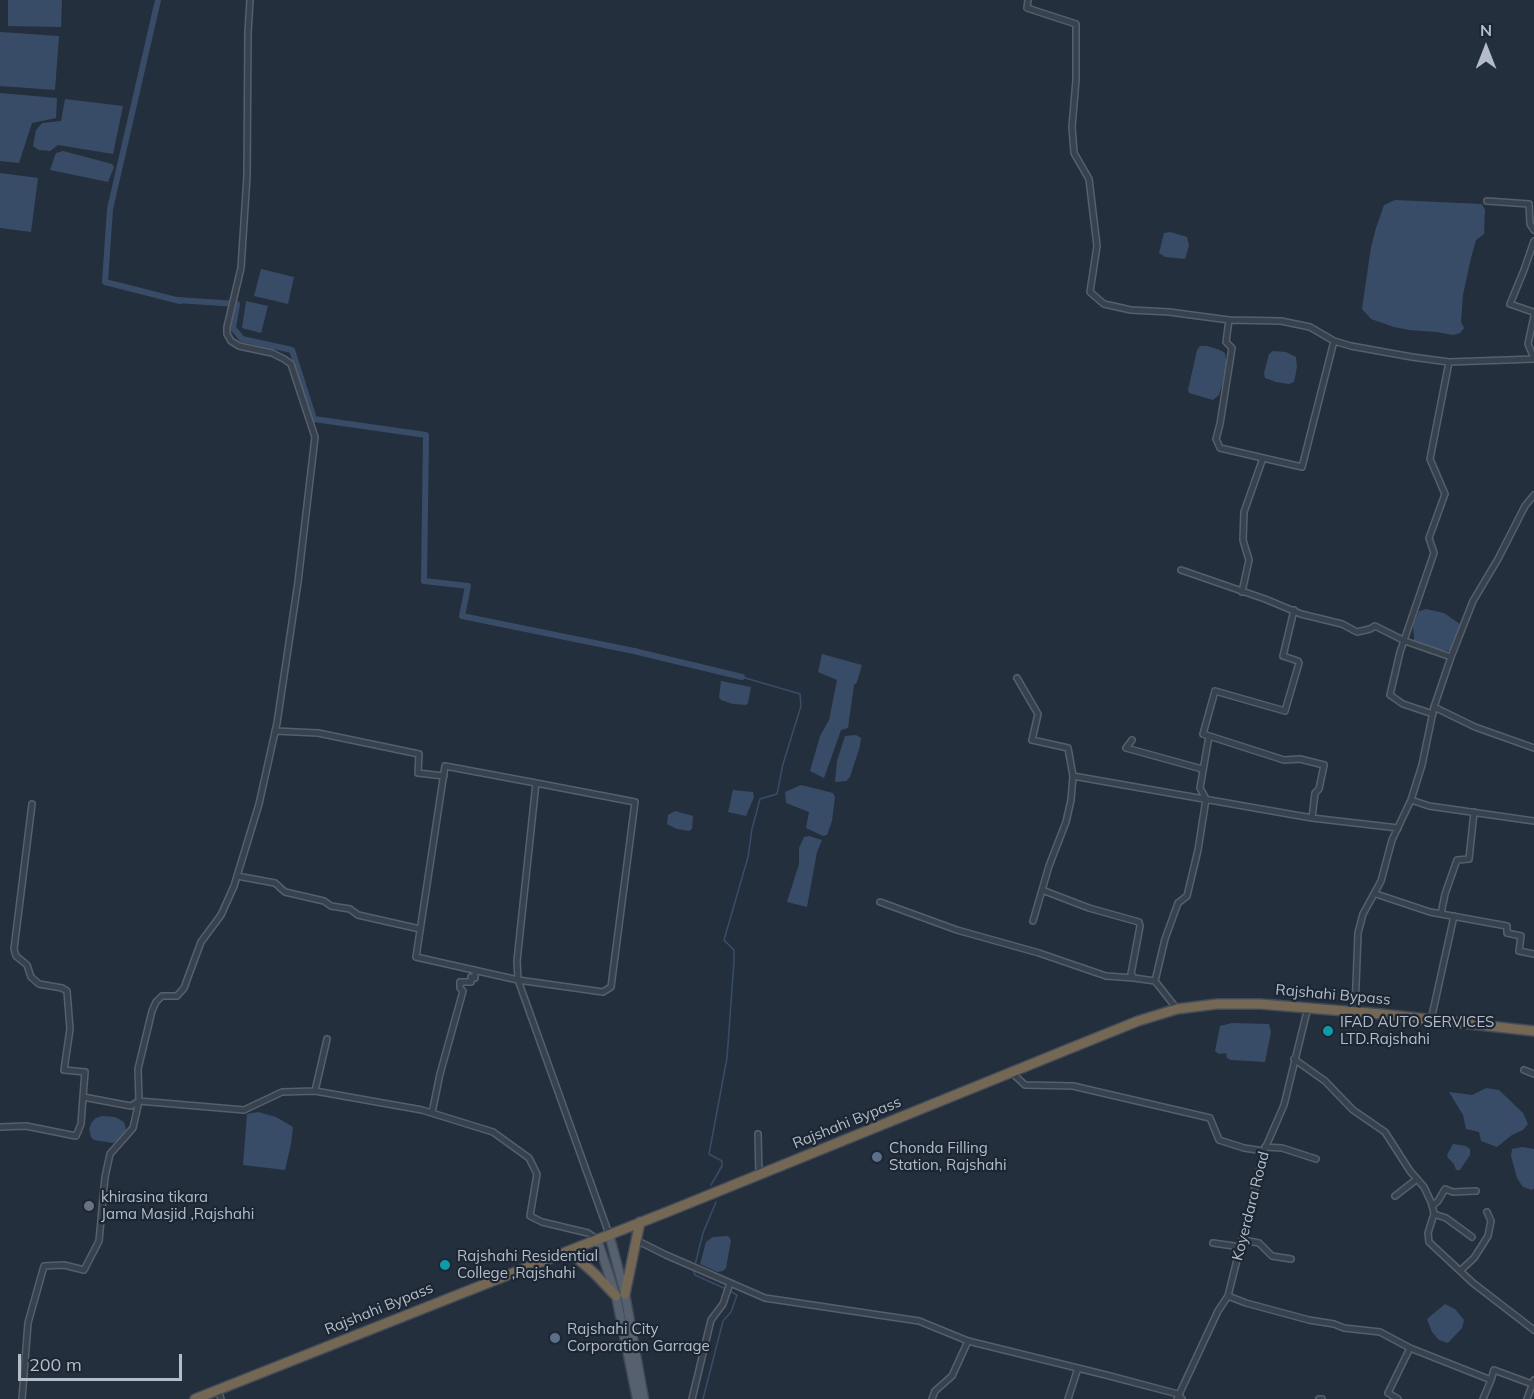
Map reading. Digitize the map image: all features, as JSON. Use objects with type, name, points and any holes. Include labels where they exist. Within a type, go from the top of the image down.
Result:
[{"type":"highway","name":"Rajshahi Bypass","points":[[195,1399],[219,1394],[1011,1072],[1138,1021],[1177,1009],[1217,1004],[1308,1007],[1534,1031]]},
{"type":"highway","points":[[569,1251],[620,1295],[640,1222]]},
{"type":"main road","points":[[609,1234],[637,1399]]},
{"type":"main road","points":[[597,1239],[620,1295],[644,1399]]},
{"type":"street","points":[[22,1399],[28,1323],[44,1266],[64,1265],[84,1270],[99,1241],[105,1177],[110,1154],[133,1128],[139,1101],[138,1069],[152,1011],[162,996],[177,996],[184,988],[201,942],[221,915],[237,876],[259,804],[275,731],[298,582],[315,437],[291,364],[272,353],[239,346],[231,341],[227,334],[241,268],[247,177],[250,0]]},
{"type":"street","points":[[1028,0],[1027,8],[1076,24],[1076,80],[1072,127],[1074,153],[1089,179],[1097,246],[1090,292],[1104,304],[1131,310],[1169,312],[1229,320],[1281,321],[1311,327],[1334,341],[1402,356],[1449,362],[1534,359],[1528,344],[1533,312],[1510,304],[1534,241]]},
{"type":"street","points":[[1487,201],[1528,204],[1530,224],[1534,230]]},
{"type":"street","points":[[1229,320],[1226,342],[1232,348],[1216,439],[1220,448],[1302,467],[1334,341]]},
{"type":"street","points":[[1449,362],[1430,459],[1445,494],[1429,538],[1434,553],[1400,652],[1390,695],[1403,704],[1433,710],[1534,748]]},
{"type":"street","points":[[1242,592],[1249,560],[1243,540],[1245,512],[1263,458]]},
{"type":"street","points":[[1355,1011],[1358,933],[1363,914],[1376,894],[1392,840],[1411,800],[1422,765],[1433,710],[1451,657],[1473,601],[1525,506],[1534,495]]},
{"type":"street","points":[[1181,570],[1301,614],[1342,624],[1357,632],[1375,626],[1405,641],[1451,657]]},
{"type":"street","points":[[1294,610],[1283,656],[1299,663],[1285,711],[1215,692],[1203,734],[1284,759],[1300,759],[1324,765],[1319,789],[1316,792],[1312,818]]},
{"type":"street","points":[[1017,678],[1038,714],[1032,740],[1068,748],[1073,776],[1066,822],[1033,921]]},
{"type":"street","points":[[275,731],[318,733],[419,754],[418,773],[444,776]]},
{"type":"street","points":[[1155,981],[1165,939],[1178,903],[1187,896],[1198,850],[1206,799],[1200,788],[1209,736]]},
{"type":"street","points":[[1132,740],[1126,748],[1202,769]]},
{"type":"street","points":[[445,766],[536,783],[634,802],[611,987],[603,992],[518,980],[417,957],[445,766]]},
{"type":"street","points":[[1073,776],[1312,818],[1398,828]]},
{"type":"street","points":[[536,783],[516,961],[518,980],[609,1234]]},
{"type":"street","points":[[1411,800],[1429,806],[1534,821]]},
{"type":"street","points":[[0,1126],[26,1126],[76,1136],[81,1124],[85,1072],[64,1070],[70,1029],[67,991],[39,984],[31,977],[27,965],[16,956],[14,948],[32,804]]},
{"type":"street","points":[[1441,914],[1445,894],[1457,860],[1468,859],[1474,812]]},
{"type":"street","points":[[237,876],[275,883],[285,892],[324,901],[331,906],[350,909],[358,915],[420,929]]},
{"type":"street","points":[[1042,890],[1089,908],[1139,922],[1131,974],[1134,978]]},
{"type":"street","points":[[1376,894],[1441,914],[1507,926],[1508,933],[1521,936],[1519,951],[1534,954]]},
{"type":"street","points":[[880,902],[957,930],[1039,953],[1106,976],[1155,981],[1177,1009]]},
{"type":"street","points":[[1431,1020],[1454,916]]},
{"type":"street","points":[[432,1113],[440,1074],[463,991],[460,988],[460,982],[471,982],[471,977],[475,978],[475,970]]},
{"type":"street","name":"Koyerdara Road","points":[[1179,1397],[1218,1311],[1228,1296],[1264,1149],[1284,1105],[1308,1007]]},
{"type":"street","points":[[315,1091],[327,1039]]},
{"type":"street","points":[[1294,1059],[1325,1081],[1353,1110],[1385,1132],[1424,1187],[1432,1206],[1434,1214],[1428,1233],[1429,1242],[1473,1283],[1534,1330]]},
{"type":"street","points":[[1524,1070],[1534,1074]]},
{"type":"street","points":[[1011,1072],[1025,1085],[1073,1086],[1210,1118],[1219,1140],[1244,1148],[1282,1148],[1316,1159]]},
{"type":"street","points":[[83,1097],[131,1106],[139,1101],[244,1110],[282,1092],[315,1091],[432,1113],[493,1132],[529,1158],[537,1174],[530,1216],[542,1222],[588,1233],[597,1239]]},
{"type":"street","points":[[758,1134],[759,1175]]},
{"type":"street","points":[[1395,1196],[1417,1179]]},
{"type":"street","points":[[1432,1206],[1445,1189],[1453,1192],[1476,1191]]},
{"type":"street","points":[[1460,1271],[1474,1258],[1488,1236],[1491,1221],[1487,1212]]},
{"type":"street","points":[[1434,1214],[1446,1218],[1472,1237]]},
{"type":"street","points":[[636,1240],[765,1298],[919,1321],[968,1341],[1078,1368],[1179,1397]]},
{"type":"street","points":[[1243,1240],[1259,1243],[1272,1256],[1291,1259]]},
{"type":"street","points":[[1213,1243],[1241,1247]]},
{"type":"street","points":[[692,1399],[711,1320],[723,1304],[730,1283]]},
{"type":"street","points":[[1228,1296],[1309,1320],[1344,1328],[1380,1332],[1410,1348],[1491,1380]]},
{"type":"street","points":[[932,1399],[935,1391],[952,1376],[968,1341]]},
{"type":"street","points":[[1398,1399],[1388,1393],[1410,1348]]},
{"type":"street","points":[[1068,1399],[1078,1368]]},
{"type":"street","points":[[1483,1399],[1494,1370],[1533,1382],[1527,1399]]},
{"type":"water","points":[[8,0],[62,0],[61,27],[8,26]]},
{"type":"water","points":[[0,32],[59,36],[55,90],[0,86]]},
{"type":"water","points":[[0,93],[57,98],[56,118],[32,123],[19,163],[0,161]]},
{"type":"water","points":[[65,99],[123,106],[113,154],[58,145],[50,151],[39,150],[33,146],[36,130],[42,123],[61,121]]},
{"type":"water","points":[[63,151],[112,164],[114,167],[108,182],[50,170],[56,153]]},
{"type":"water","points":[[0,173],[38,178],[31,232],[0,228]]},
{"type":"water","points":[[1395,200],[1482,204],[1485,210],[1484,234],[1476,240],[1463,295],[1461,322],[1464,328],[1460,333],[1453,335],[1394,327],[1371,319],[1362,309],[1376,228],[1384,205]]},
{"type":"water","points":[[1170,232],[1187,237],[1189,246],[1185,259],[1165,257],[1159,253],[1164,233]]},
{"type":"water","points":[[261,269],[294,277],[288,304],[254,296]]},
{"type":"water","points":[[246,301],[268,306],[261,333],[242,328]]},
{"type":"water","points":[[1200,346],[1207,346],[1225,353],[1227,368],[1219,395],[1213,400],[1189,393],[1188,390],[1197,350]]},
{"type":"water","points":[[1273,351],[1286,352],[1296,357],[1294,382],[1289,384],[1265,378],[1264,373],[1269,354]]},
{"type":"water","points":[[1426,609],[1444,613],[1460,624],[1452,648],[1448,651],[1434,649],[1414,640],[1413,625],[1419,611]]},
{"type":"water","points":[[822,654],[862,665],[854,685],[848,728],[841,730],[824,778],[810,771],[820,736],[829,720],[837,680],[818,672]]},
{"type":"water","points":[[721,681],[751,687],[748,703],[746,705],[733,704],[721,700],[719,697]]},
{"type":"water","points":[[856,735],[861,738],[860,746],[850,777],[846,781],[835,782],[837,761],[845,736]]},
{"type":"water","points":[[801,785],[833,793],[835,797],[832,821],[827,835],[823,836],[806,828],[809,812],[786,803],[785,792]]},
{"type":"water","points":[[733,790],[753,792],[754,797],[746,816],[728,812]]},
{"type":"water","points":[[675,811],[693,816],[692,829],[689,831],[677,829],[667,824],[668,815]]},
{"type":"water","points":[[809,836],[822,840],[817,852],[807,907],[787,902],[799,864],[799,848],[804,837]]},
{"type":"water","points":[[1232,1023],[1269,1024],[1271,1032],[1265,1062],[1231,1060],[1227,1058],[1226,1053],[1219,1054],[1215,1051],[1220,1026]]},
{"type":"water","points":[[1486,1088],[1499,1090],[1523,1113],[1528,1124],[1523,1130],[1512,1135],[1497,1147],[1481,1141],[1479,1132],[1466,1129],[1463,1115],[1449,1092],[1472,1095]]},
{"type":"water","points":[[258,1112],[276,1117],[293,1127],[285,1170],[243,1165],[247,1114]]},
{"type":"water","points":[[102,1116],[115,1117],[124,1122],[126,1129],[122,1138],[113,1143],[94,1140],[91,1137],[89,1129],[92,1122]]},
{"type":"water","points":[[1453,1144],[1470,1149],[1470,1155],[1460,1170],[1456,1170],[1447,1155]]},
{"type":"water","points":[[1522,1147],[1534,1149],[1534,1188],[1532,1190],[1523,1187],[1517,1178],[1511,1156],[1512,1149]]},
{"type":"water","points":[[728,1236],[731,1240],[726,1268],[723,1271],[717,1272],[700,1264],[706,1242],[713,1237]]},
{"type":"water","points":[[1445,1304],[1455,1309],[1464,1320],[1462,1328],[1448,1343],[1439,1340],[1432,1332],[1427,1319]]},
{"type":"waterway","points":[[158,0],[110,209],[105,282],[180,301]]},
{"type":"waterway","points":[[177,300],[237,304],[233,328],[242,339],[292,350],[314,419],[426,435],[424,581],[468,586],[462,616],[634,651],[742,677]]},
{"type":"waterway","points":[[711,1185],[722,1166],[722,1161],[709,1154],[727,1058],[734,961],[734,950],[724,940],[748,857],[760,799],[777,794],[783,764],[801,706],[800,694],[742,677]]},
{"type":"waterway","points":[[695,1265],[703,1233],[716,1202]]},
{"type":"waterway","points":[[693,1269],[695,1275],[726,1289]]},
{"type":"waterway","points":[[703,1399],[723,1321],[731,1312],[737,1295],[730,1291]]},
{"type":"place","name":"IFAD AUTO SERVICES LTD.Rajshahi","points":[[1328,1031]]},
{"type":"place","name":"Chonda Filling Station, Rajshahi","points":[[877,1157]]},
{"type":"place","name":"khirasina tikara Jama Masjid ,Rajshahi","points":[[89,1206]]},
{"type":"place","name":"Rajshahi Residential College ,Rajshahi","points":[[445,1265]]},
{"type":"place","name":"Rajshahi City Corporation Garrage","points":[[555,1338]]}]
